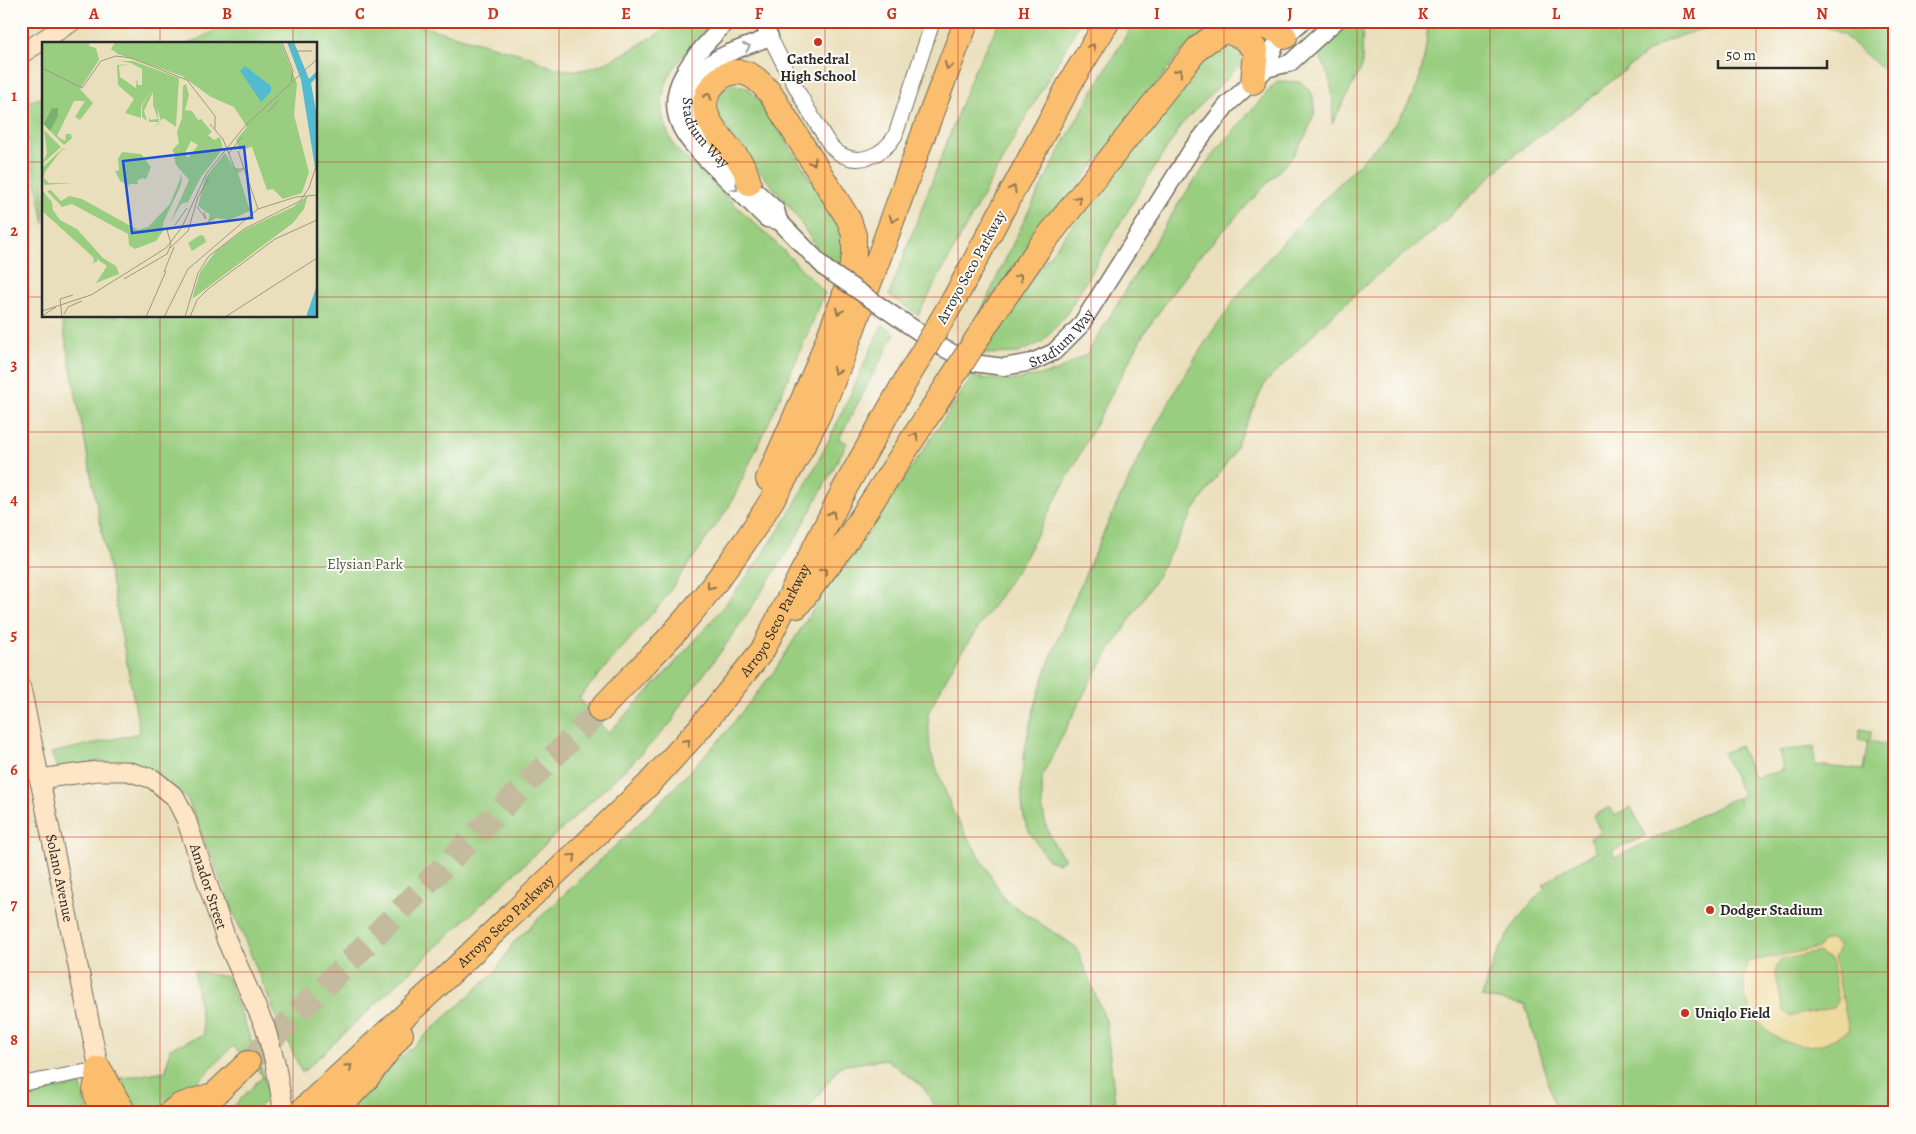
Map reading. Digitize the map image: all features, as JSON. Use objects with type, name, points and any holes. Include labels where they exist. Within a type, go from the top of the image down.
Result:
[{"type":"highway","points":[[600,710],[672,634],[735,554],[779,487],[813,426],[840,362],[922,141],[942,81],[967,21]]},
{"type":"highway","name":"Arroyo Seco Parkway","points":[[306,1106],[436,987],[648,785],[699,729],[762,651],[845,488],[957,294],[1073,78],[1108,21]]},
{"type":"highway","points":[[762,651],[845,543],[991,317],[1038,248],[1198,48],[1224,30],[1237,26],[1256,25],[1281,32],[1285,37]]},
{"type":"highway","points":[[1224,30],[1244,38],[1256,50],[1259,75]]},
{"type":"highway","points":[[735,554],[818,365],[844,297],[853,267],[854,246],[849,220],[770,93],[753,76],[734,73],[722,77],[713,84],[706,98],[706,112],[711,126],[743,166],[749,183]]},
{"type":"highway","points":[[334,1113],[368,1078],[436,987]]},
{"type":"highway","points":[[195,1113],[248,1063]]},
{"type":"highway","points":[[99,1068],[96,1090],[100,1113]]},
{"type":"highway","points":[[99,1068],[109,1082],[116,1103],[125,1113]]},
{"type":"highway","points":[[170,1113],[179,1106],[218,1093]]},
{"type":"main road","points":[[21,54],[73,21]]},
{"type":"main road","name":"Solano Avenue","points":[[21,688],[99,1068]]},
{"type":"main road","name":"Amador Street","points":[[39,779],[97,771],[127,772],[153,779],[175,797],[186,819],[226,939],[265,1027],[275,1062],[284,1113]]},
{"type":"street","name":"Stadium Way","points":[[727,21],[684,74],[676,95],[676,115],[684,134],[697,150],[767,219],[779,221]]},
{"type":"street","points":[[762,21],[805,106],[834,150],[844,156],[862,159],[877,154],[890,144],[895,136],[933,21]]},
{"type":"street","name":"Stadium Way","points":[[770,37],[709,64],[697,76],[689,98],[688,110],[696,132],[776,210],[779,221],[826,269],[943,348],[973,363],[1004,367],[1032,362],[1054,352],[1080,326],[1192,149],[1227,105],[1259,75],[1275,45],[1302,21]]},
{"type":"street","name":"Stadium Way","points":[[1259,75],[1290,63],[1336,21]]},
{"type":"street","points":[[21,1084],[99,1068]]},
{"type":"green space","name":"Elysian Park","points":[[686,20],[711,21],[671,72],[666,83],[662,105],[663,116],[670,139],[677,150],[779,246],[825,293],[775,409],[730,505],[662,602],[579,698],[608,733],[658,682],[706,628],[751,571],[803,489],[839,420],[882,325],[895,333],[839,439],[847,443],[797,536],[725,646],[677,710],[672,722],[633,762],[302,1073],[276,1016],[187,798],[145,768],[100,761],[58,770],[51,753],[140,733],[61,318],[318,318],[318,42],[192,42],[221,28],[286,21],[403,21],[531,57],[549,66],[565,70],[580,70],[610,61],[676,22]]},
{"type":"green space","points":[[1000,21],[1081,21],[1007,151],[918,315],[889,295],[973,73]]},
{"type":"green space","points":[[1135,21],[1220,21],[1181,52],[982,310],[1054,162],[1093,91]]},
{"type":"green space","points":[[1352,21],[1363,21],[1362,67],[1332,124],[1333,103],[1331,86],[1318,52]]},
{"type":"green space","points":[[1428,21],[1895,21],[1895,80],[1842,34],[1829,28],[1814,25],[1726,26],[1695,31],[1666,41],[1645,54],[1584,103],[1511,157],[1434,231],[1377,275],[1330,317],[1265,383],[1232,455],[1193,512],[1154,582],[1091,680],[1042,776],[1042,806],[1046,826],[1054,844],[1065,859],[1058,863],[1048,860],[1031,834],[1024,818],[1022,788],[1024,756],[1030,723],[1051,658],[1104,531],[1158,422],[1178,386],[1222,318],[1268,259],[1372,150],[1403,112],[1418,83],[1425,52]]},
{"type":"green space","points":[[1220,46],[1231,46],[1242,54],[1239,66],[1184,122],[1143,185],[1064,318],[1042,342],[1018,353],[983,354],[1004,322],[999,320],[1201,61]]},
{"type":"green space","points":[[1277,81],[1301,82],[1312,93],[1315,111],[1306,135],[1292,157],[1195,261],[1143,335],[1022,563],[955,662],[928,713],[930,751],[953,812],[1005,900],[1076,947],[1106,1021],[1115,1102],[1070,1113],[940,1113],[923,1087],[886,1059],[840,1066],[805,1113],[345,1113],[350,1104],[496,971],[513,943],[655,808],[722,737],[775,670],[831,581],[843,570],[972,377],[1010,381],[1055,372],[1087,354],[1177,206],[1210,158]]},
{"type":"green space","points":[[731,84],[747,87],[759,101],[829,206],[845,234],[843,268],[818,250],[793,211],[739,147],[713,112],[716,93]]},
{"type":"green space","points":[[42,98],[42,214],[21,104]]},
{"type":"green space","name":"Dodger Stadium","points":[[1860,729],[1871,731],[1870,741],[1895,747],[1895,1113],[1557,1113],[1525,1005],[1482,997],[1492,966],[1506,938],[1524,912],[1545,888],[1543,885],[1569,866],[1597,852],[1590,838],[1601,832],[1593,816],[1610,807],[1615,816],[1631,807],[1646,836],[1612,851],[1615,858],[1735,798],[1740,805],[1737,798],[1743,795],[1723,753],[1740,746],[1754,778],[1783,770],[1780,751],[1814,747],[1815,765],[1863,770],[1868,742],[1858,740]]},
{"type":"green space","points":[[194,971],[227,977],[258,1058],[269,1097],[253,1113],[227,1113],[263,1076],[233,1046],[187,1092],[162,1112],[146,1114],[121,1103],[116,1088],[123,1086],[122,1078],[166,1071],[170,1048],[204,1035]]},
{"type":"green space","points":[[81,1085],[87,1113],[21,1113],[21,1095]]},
{"type":"sand","points":[[1829,939],[1834,940],[1839,948],[1834,958],[1849,1030],[1834,1039],[1817,1045],[1804,1046],[1792,1044],[1769,1032],[1760,1024],[1753,1013],[1747,1002],[1744,989],[1747,962],[1819,948],[1822,942]],"holes":[[[1819,952],[1822,956],[1831,959],[1838,999],[1833,1008],[1791,1016],[1783,1011],[1775,970],[1780,960]]]},
{"type":"tunnel","points":[[248,1063],[600,710]]},
{"type":"place","name":"Cathedral High School","points":[[818,42]]},
{"type":"place","name":"Dodger Stadium","points":[[1710,910]]},
{"type":"place","name":"Uniqlo Field","points":[[1685,1013]]}]
